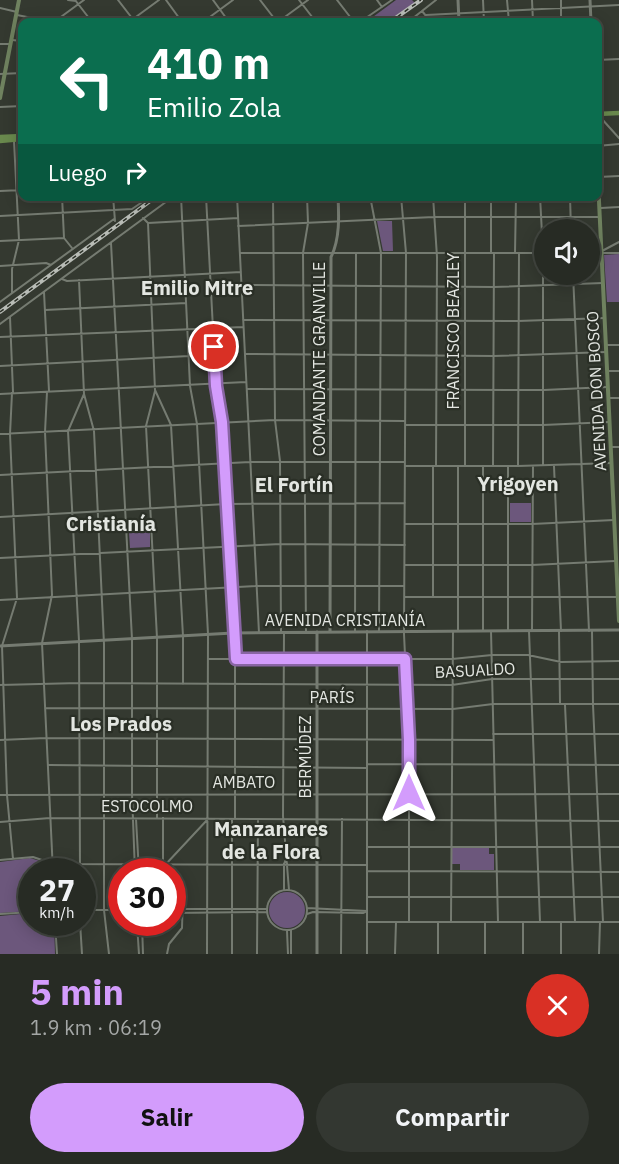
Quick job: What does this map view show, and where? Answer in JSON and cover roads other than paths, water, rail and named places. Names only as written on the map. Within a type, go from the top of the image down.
[{"type":"main road","points":[[0,98],[2,74],[19,0]]},
{"type":"main road","points":[[602,114],[619,112]]},
{"type":"main road","points":[[0,139],[18,138]]},
{"type":"main road","points":[[0,139],[18,139]]},
{"type":"main road","name":"AVENIDA DON BOSCO","points":[[599,201],[614,520],[617,539],[619,621]]},
{"type":"street","points":[[68,0],[77,2],[89,18]]},
{"type":"street","points":[[59,18],[77,2],[84,0]]},
{"type":"street","points":[[118,0],[132,18]]},
{"type":"street","points":[[138,18],[159,0]]},
{"type":"street","points":[[166,0],[179,18]]},
{"type":"street","points":[[213,0],[227,18]]},
{"type":"street","points":[[209,18],[233,0]]},
{"type":"street","points":[[261,0],[274,18]]},
{"type":"street","points":[[299,0],[313,18]]},
{"type":"street","points":[[283,18],[308,0]]},
{"type":"street","points":[[337,0],[351,18]]},
{"type":"street","points":[[377,0],[382,7]]},
{"type":"street","points":[[366,18],[392,0]]},
{"type":"street","points":[[413,18],[436,0]]},
{"type":"street","points":[[458,0],[459,18]]},
{"type":"street","points":[[483,0],[484,18]]},
{"type":"street","points":[[507,0],[508,18]]},
{"type":"street","points":[[532,0],[533,18]]},
{"type":"street","points":[[561,0],[561,18]]},
{"type":"street","points":[[590,0],[591,18]]},
{"type":"street","points":[[426,15],[619,5]]},
{"type":"street","points":[[0,8],[38,18]]},
{"type":"street","points":[[422,11],[428,18]]},
{"type":"street","points":[[0,44],[18,41]]},
{"type":"street","points":[[602,60],[619,59]]},
{"type":"street","points":[[2,74],[18,73]]},
{"type":"street","points":[[0,107],[18,106]]},
{"type":"street","points":[[602,119],[619,138]]},
{"type":"street","points":[[12,293],[12,265],[19,240],[14,140]]},
{"type":"street","points":[[602,146],[619,144]]},
{"type":"street","points":[[602,177],[619,176]]},
{"type":"street","points":[[0,191],[16,190]]},
{"type":"street","points":[[62,201],[64,238],[72,249]]},
{"type":"street","points":[[0,302],[114,220],[113,201]]},
{"type":"street","points":[[0,216],[114,211],[132,209],[144,201]]},
{"type":"street","points":[[0,324],[167,201]]},
{"type":"street","points":[[181,201],[190,384],[197,424],[209,659],[208,819],[206,825],[207,954]]},
{"type":"street","points":[[206,201],[216,383],[222,422],[236,659],[232,954]]},
{"type":"street","points":[[237,201],[259,633]]},
{"type":"street","points":[[273,201],[275,420],[280,461],[284,659],[283,794],[286,860],[284,890]]},
{"type":"street","points":[[306,632],[303,253],[308,223],[307,201]]},
{"type":"street","name":"COMANDANTE GRANVILLE","points":[[330,632],[331,257],[339,221],[338,201]]},
{"type":"street","points":[[371,201],[381,253],[380,631]]},
{"type":"street","points":[[401,201],[406,254],[404,631],[409,740],[409,922]]},
{"type":"street","points":[[433,201],[437,286],[437,425],[433,597]]},
{"type":"street","name":"FRANCISCO BEAZLEY","points":[[465,201],[465,466]]},
{"type":"street","points":[[491,201],[494,287],[493,466]]},
{"type":"street","points":[[516,201],[519,286],[518,466]]},
{"type":"street","points":[[540,201],[542,217]]},
{"type":"street","points":[[570,201],[571,217]]},
{"type":"street","points":[[600,208],[619,207]]},
{"type":"street","points":[[238,226],[434,217],[600,217]]},
{"type":"street","points":[[143,218],[148,223],[155,388],[146,426],[157,638],[157,818]]},
{"type":"street","points":[[148,223],[238,218]]},
{"type":"street","points":[[0,241],[64,238]]},
{"type":"street","points":[[602,252],[619,242]]},
{"type":"street","points":[[111,243],[132,639],[132,794],[137,858]]},
{"type":"street","points":[[610,247],[612,253]]},
{"type":"street","points":[[602,252],[619,253]]},
{"type":"street","points":[[240,253],[534,253]]},
{"type":"street","points":[[355,631],[356,253]]},
{"type":"street","points":[[0,266],[46,263],[51,265]]},
{"type":"street","points":[[62,279],[114,279],[241,272]]},
{"type":"street","points":[[79,280],[84,392],[93,429],[102,594],[104,910],[109,954]]},
{"type":"street","points":[[242,285],[465,287],[574,285],[602,897],[599,954]]},
{"type":"street","points":[[543,465],[544,286]]},
{"type":"street","points":[[44,292],[48,364],[45,432],[52,596],[42,643],[52,858]]},
{"type":"street","points":[[45,310],[186,303]]},
{"type":"street","points":[[10,317],[13,393],[10,434],[17,598],[1,646],[1,685],[13,859]]},
{"type":"street","points":[[243,320],[544,321],[604,318]]},
{"type":"street","points":[[0,337],[243,327]]},
{"type":"street","points":[[606,345],[619,345]]},
{"type":"street","points":[[245,354],[519,356],[606,352]]},
{"type":"street","points":[[0,366],[189,356]]},
{"type":"street","points":[[607,371],[619,371]]},
{"type":"street","points":[[0,394],[84,392],[246,382]]},
{"type":"street","points":[[247,389],[544,390],[608,387]]},
{"type":"street","points":[[155,388],[171,425],[183,636],[183,684]]},
{"type":"street","points":[[80,858],[79,641],[68,430],[84,392]]},
{"type":"street","points":[[609,398],[619,398]]},
{"type":"street","points":[[0,434],[275,420],[356,420],[437,425],[543,425],[610,422]]},
{"type":"street","points":[[611,447],[619,447]]},
{"type":"street","points":[[0,475],[280,461],[380,461],[435,466],[612,463]]},
{"type":"street","points":[[554,465],[560,597],[560,704]]},
{"type":"street","points":[[458,466],[458,631]]},
{"type":"street","points":[[483,466],[483,631]]},
{"type":"street","points":[[508,466],[508,631]]},
{"type":"street","points":[[533,466],[529,655],[540,922]]},
{"type":"street","points":[[613,494],[619,494]]},
{"type":"street","points":[[0,517],[252,503],[405,503]]},
{"type":"street","points":[[405,524],[532,524],[614,520]]},
{"type":"street","points":[[0,558],[281,544],[405,545]]},
{"type":"street","points":[[405,565],[532,565],[616,561]]},
{"type":"street","points":[[0,600],[256,585],[404,586]]},
{"type":"street","points":[[405,597],[618,597]]},
{"type":"street","name":"AVENIDA CRISTIANÍA","points":[[1,646],[234,633],[619,630]]},
{"type":"street","points":[[367,954],[368,631]]},
{"type":"street","points":[[451,922],[453,631]]},
{"type":"street","points":[[491,631],[498,922]]},
{"type":"street","name":"BERMÚDEZ","points":[[317,632],[317,954]]},
{"type":"street","points":[[209,659],[452,659],[492,655],[529,655],[559,662],[619,661]]},
{"type":"street","name":"BASUALDO","points":[[44,683],[452,685],[492,679],[619,679]]},
{"type":"street","points":[[1,685],[44,683]]},
{"type":"street","name":"PARÍS","points":[[45,708],[452,709],[493,704],[619,704]]},
{"type":"street","points":[[565,705],[575,922]]},
{"type":"street","points":[[493,734],[619,735]]},
{"type":"street","points":[[0,740],[46,738],[493,740]]},
{"type":"street","points":[[48,765],[208,765],[283,768],[409,764],[619,765]]},
{"type":"street","name":"AMBATO","points":[[0,795],[619,794]]},
{"type":"street","name":"ESTOCOLMO","points":[[0,822],[50,818],[619,820]]},
{"type":"street","points":[[163,818],[164,858]]},
{"type":"street","points":[[257,954],[258,819]]},
{"type":"street","points":[[341,954],[342,819]]},
{"type":"street","points":[[170,858],[206,825]]},
{"type":"street","points":[[367,847],[619,847]]},
{"type":"street","points":[[0,860],[18,858]]},
{"type":"street","points":[[96,864],[105,864]]},
{"type":"street","points":[[186,864],[366,865]]},
{"type":"street","points":[[286,864],[289,890]]},
{"type":"street","points":[[367,872],[619,872]]},
{"type":"street","points":[[284,890],[289,890],[300,894],[304,899],[307,914],[301,925],[289,930],[273,925],[267,910],[271,897],[284,890]]},
{"type":"street","points":[[367,897],[619,897]]},
{"type":"street","points":[[307,908],[367,910]]},
{"type":"street","points":[[96,910],[108,910]]},
{"type":"street","points":[[186,911],[267,910]]},
{"type":"street","points":[[307,914],[317,910]]},
{"type":"street","points":[[0,914],[18,913]]},
{"type":"street","points":[[367,922],[619,922]]},
{"type":"street","points":[[395,954],[396,922]]},
{"type":"street","points":[[438,922],[438,954]]},
{"type":"street","points":[[485,922],[485,954]]},
{"type":"street","points":[[523,922],[523,954]]},
{"type":"street","points":[[561,922],[561,954]]},
{"type":"street","points":[[289,930],[290,954]]},
{"type":"street","points":[[56,936],[57,954]]},
{"type":"street","points":[[81,936],[82,954]]},
{"type":"street","points":[[139,936],[141,954]]},
{"type":"street","points":[[141,954],[142,936]]},
{"type":"street","points":[[167,954],[170,944],[177,936]]},
{"type":"railway","points":[[396,18],[421,0]]},
{"type":"railway","points":[[0,312],[150,201]]},
{"type":"district","name":"Emilio Mitre","points":[[197,287]]},
{"type":"district","name":"Yrigoyen","points":[[518,483]]},
{"type":"district","name":"El Fortín","points":[[294,484]]},
{"type":"district","name":"Cristianía","points":[[111,523]]},
{"type":"district","name":"Los Prados","points":[[121,723]]},
{"type":"district","name":"Manzanares de la Flora","points":[[271,840]]}]
